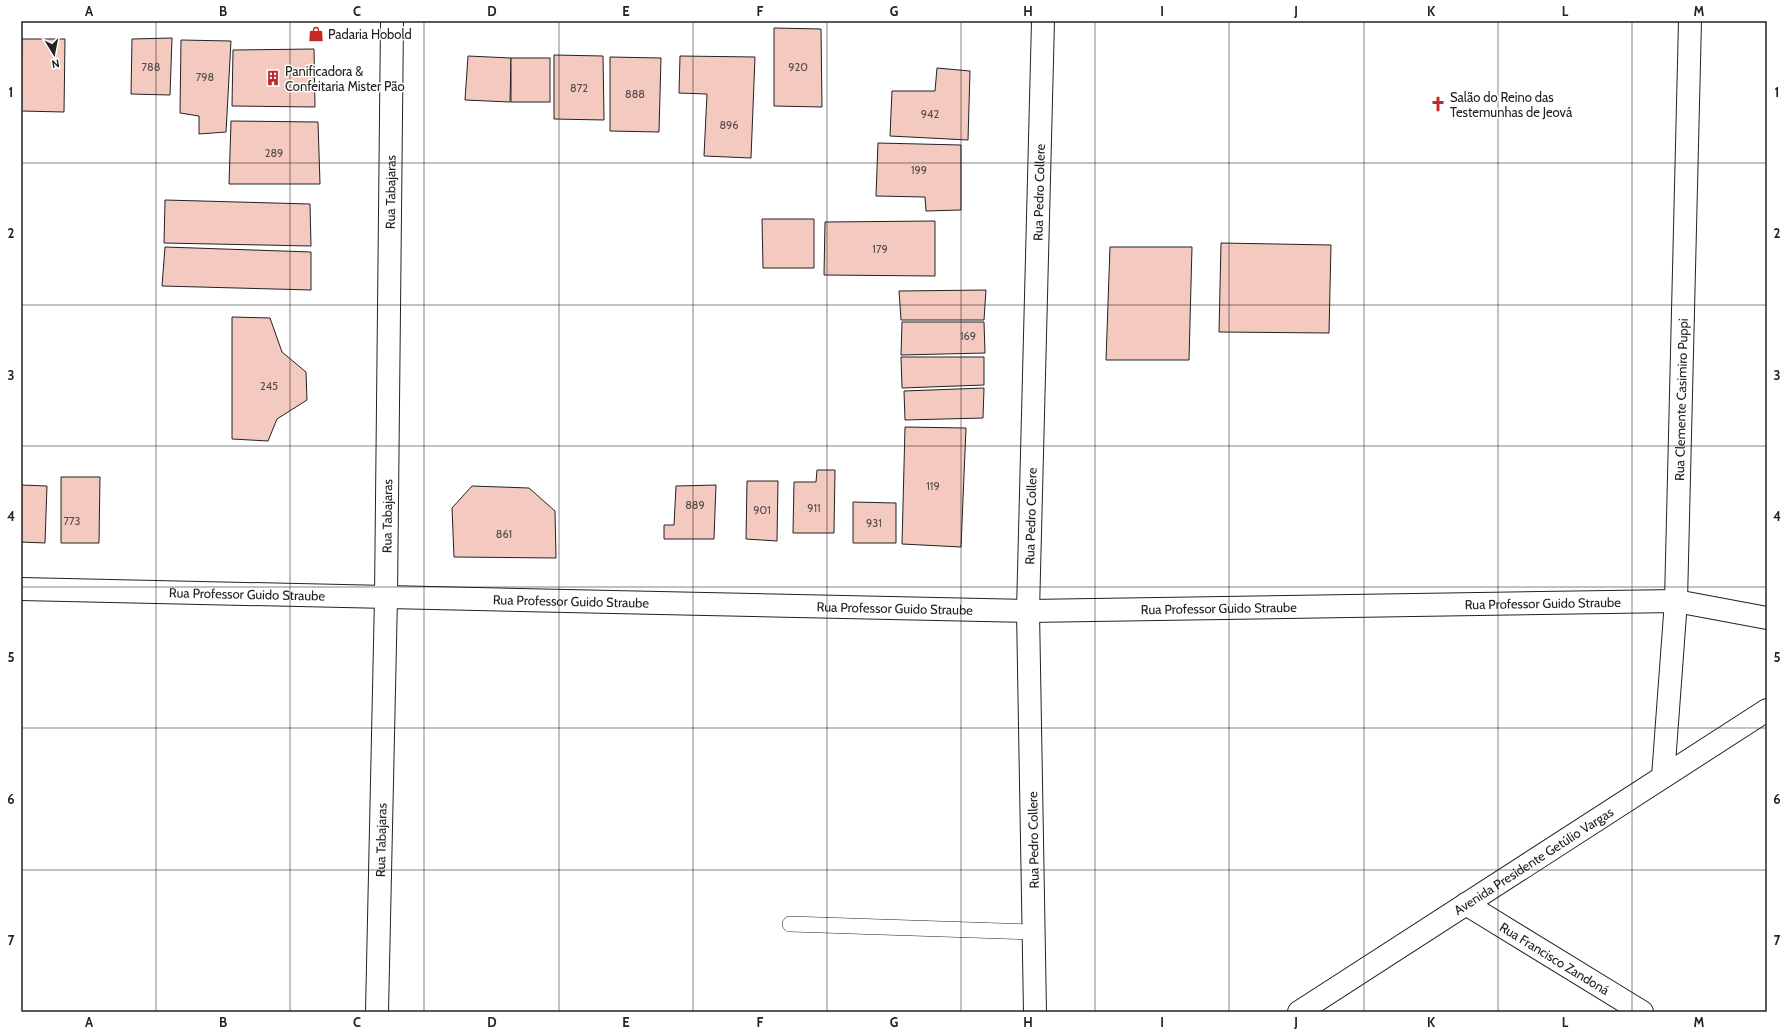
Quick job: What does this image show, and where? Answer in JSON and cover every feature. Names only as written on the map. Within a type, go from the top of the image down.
[{"type":"street","name":"Rua Tabajaras","points":[[376,1012],[386,597],[392,21]]},
{"type":"street","name":"Rua Pedro Collere","points":[[1035,1012],[1035,932],[1028,611],[1042,21]]},
{"type":"street","name":"Rua Clemente Casimiro Puppi","points":[[1663,777],[1676,601],[1690,21]]},
{"type":"street","name":"Rua Professor Guido Straube","points":[[21,589],[1028,611],[1676,601],[1767,618]]},
{"type":"street","name":"Avenida Presidente Getúlio Vargas","points":[[1299,1012],[1767,710]]},
{"type":"street","name":"Rua Francisco Zandoná","points":[[1466,904],[1642,1012]]},
{"type":"lane","points":[[790,924],[1035,932]]},
{"type":"building","points":[[774,28],[821,29],[822,107],[774,106]]},
{"type":"building","points":[[172,38],[170,95],[131,94],[132,39]]},
{"type":"building","points":[[22,39],[65,39],[64,112],[21,111]]},
{"type":"building","points":[[181,40],[231,41],[226,132],[199,134],[199,116],[180,113]]},
{"type":"building","name":"Panificadora & Confeitaria Mister Pão","points":[[314,49],[315,107],[232,106],[233,50]]},
{"type":"building","points":[[554,55],[603,56],[604,120],[554,119]]},
{"type":"building","points":[[468,56],[511,58],[510,102],[465,100]]},
{"type":"building","points":[[680,56],[755,57],[751,158],[704,156],[707,94],[679,93]]},
{"type":"building","points":[[610,57],[661,58],[659,132],[610,131]]},
{"type":"building","points":[[511,58],[550,58],[550,102],[511,102]]},
{"type":"building","points":[[937,68],[970,71],[968,140],[890,136],[892,91],[935,91]]},
{"type":"building","points":[[231,121],[318,122],[320,184],[229,184]]},
{"type":"building","points":[[878,143],[961,145],[961,210],[926,211],[925,197],[876,196]]},
{"type":"building","points":[[165,200],[310,204],[311,246],[164,243]]},
{"type":"building","points":[[762,219],[814,219],[814,268],[763,268]]},
{"type":"building","points":[[935,221],[935,276],[824,275],[825,222]]},
{"type":"building","points":[[1221,243],[1331,245],[1329,333],[1219,332]]},
{"type":"building","points":[[165,247],[311,252],[311,290],[162,286]]},
{"type":"building","points":[[1110,247],[1192,247],[1189,360],[1106,360]]},
{"type":"building","points":[[986,290],[984,320],[901,320],[899,291]]},
{"type":"building","points":[[232,317],[270,318],[282,352],[306,372],[307,400],[277,419],[268,441],[232,439]]},
{"type":"building","points":[[902,322],[984,322],[985,353],[901,355]]},
{"type":"building","points":[[901,357],[984,357],[984,385],[902,388]]},
{"type":"building","points":[[984,388],[983,418],[905,420],[904,391]]},
{"type":"building","points":[[905,427],[966,428],[961,547],[902,544]]},
{"type":"building","points":[[817,470],[835,470],[834,533],[793,533],[794,482],[816,482]]},
{"type":"building","points":[[61,477],[100,477],[99,543],[61,543]]},
{"type":"building","points":[[747,481],[778,481],[777,541],[746,539]]},
{"type":"building","points":[[21,485],[47,486],[45,543],[21,542]]},
{"type":"building","points":[[716,485],[714,539],[664,539],[664,525],[674,525],[676,486]]},
{"type":"building","points":[[472,486],[529,488],[555,511],[556,558],[454,557],[452,508]]},
{"type":"building","points":[[853,502],[896,503],[896,543],[853,543]]},
{"type":"place","name":"Padaria Hobold","points":[[316,34]]},
{"type":"place","name":"Panificadora & Confeitaria Mister Pão","points":[[273,78]]},
{"type":"place","name":"Salão do Reino das Testemunhas de Jeová","points":[[1438,104]]}]
